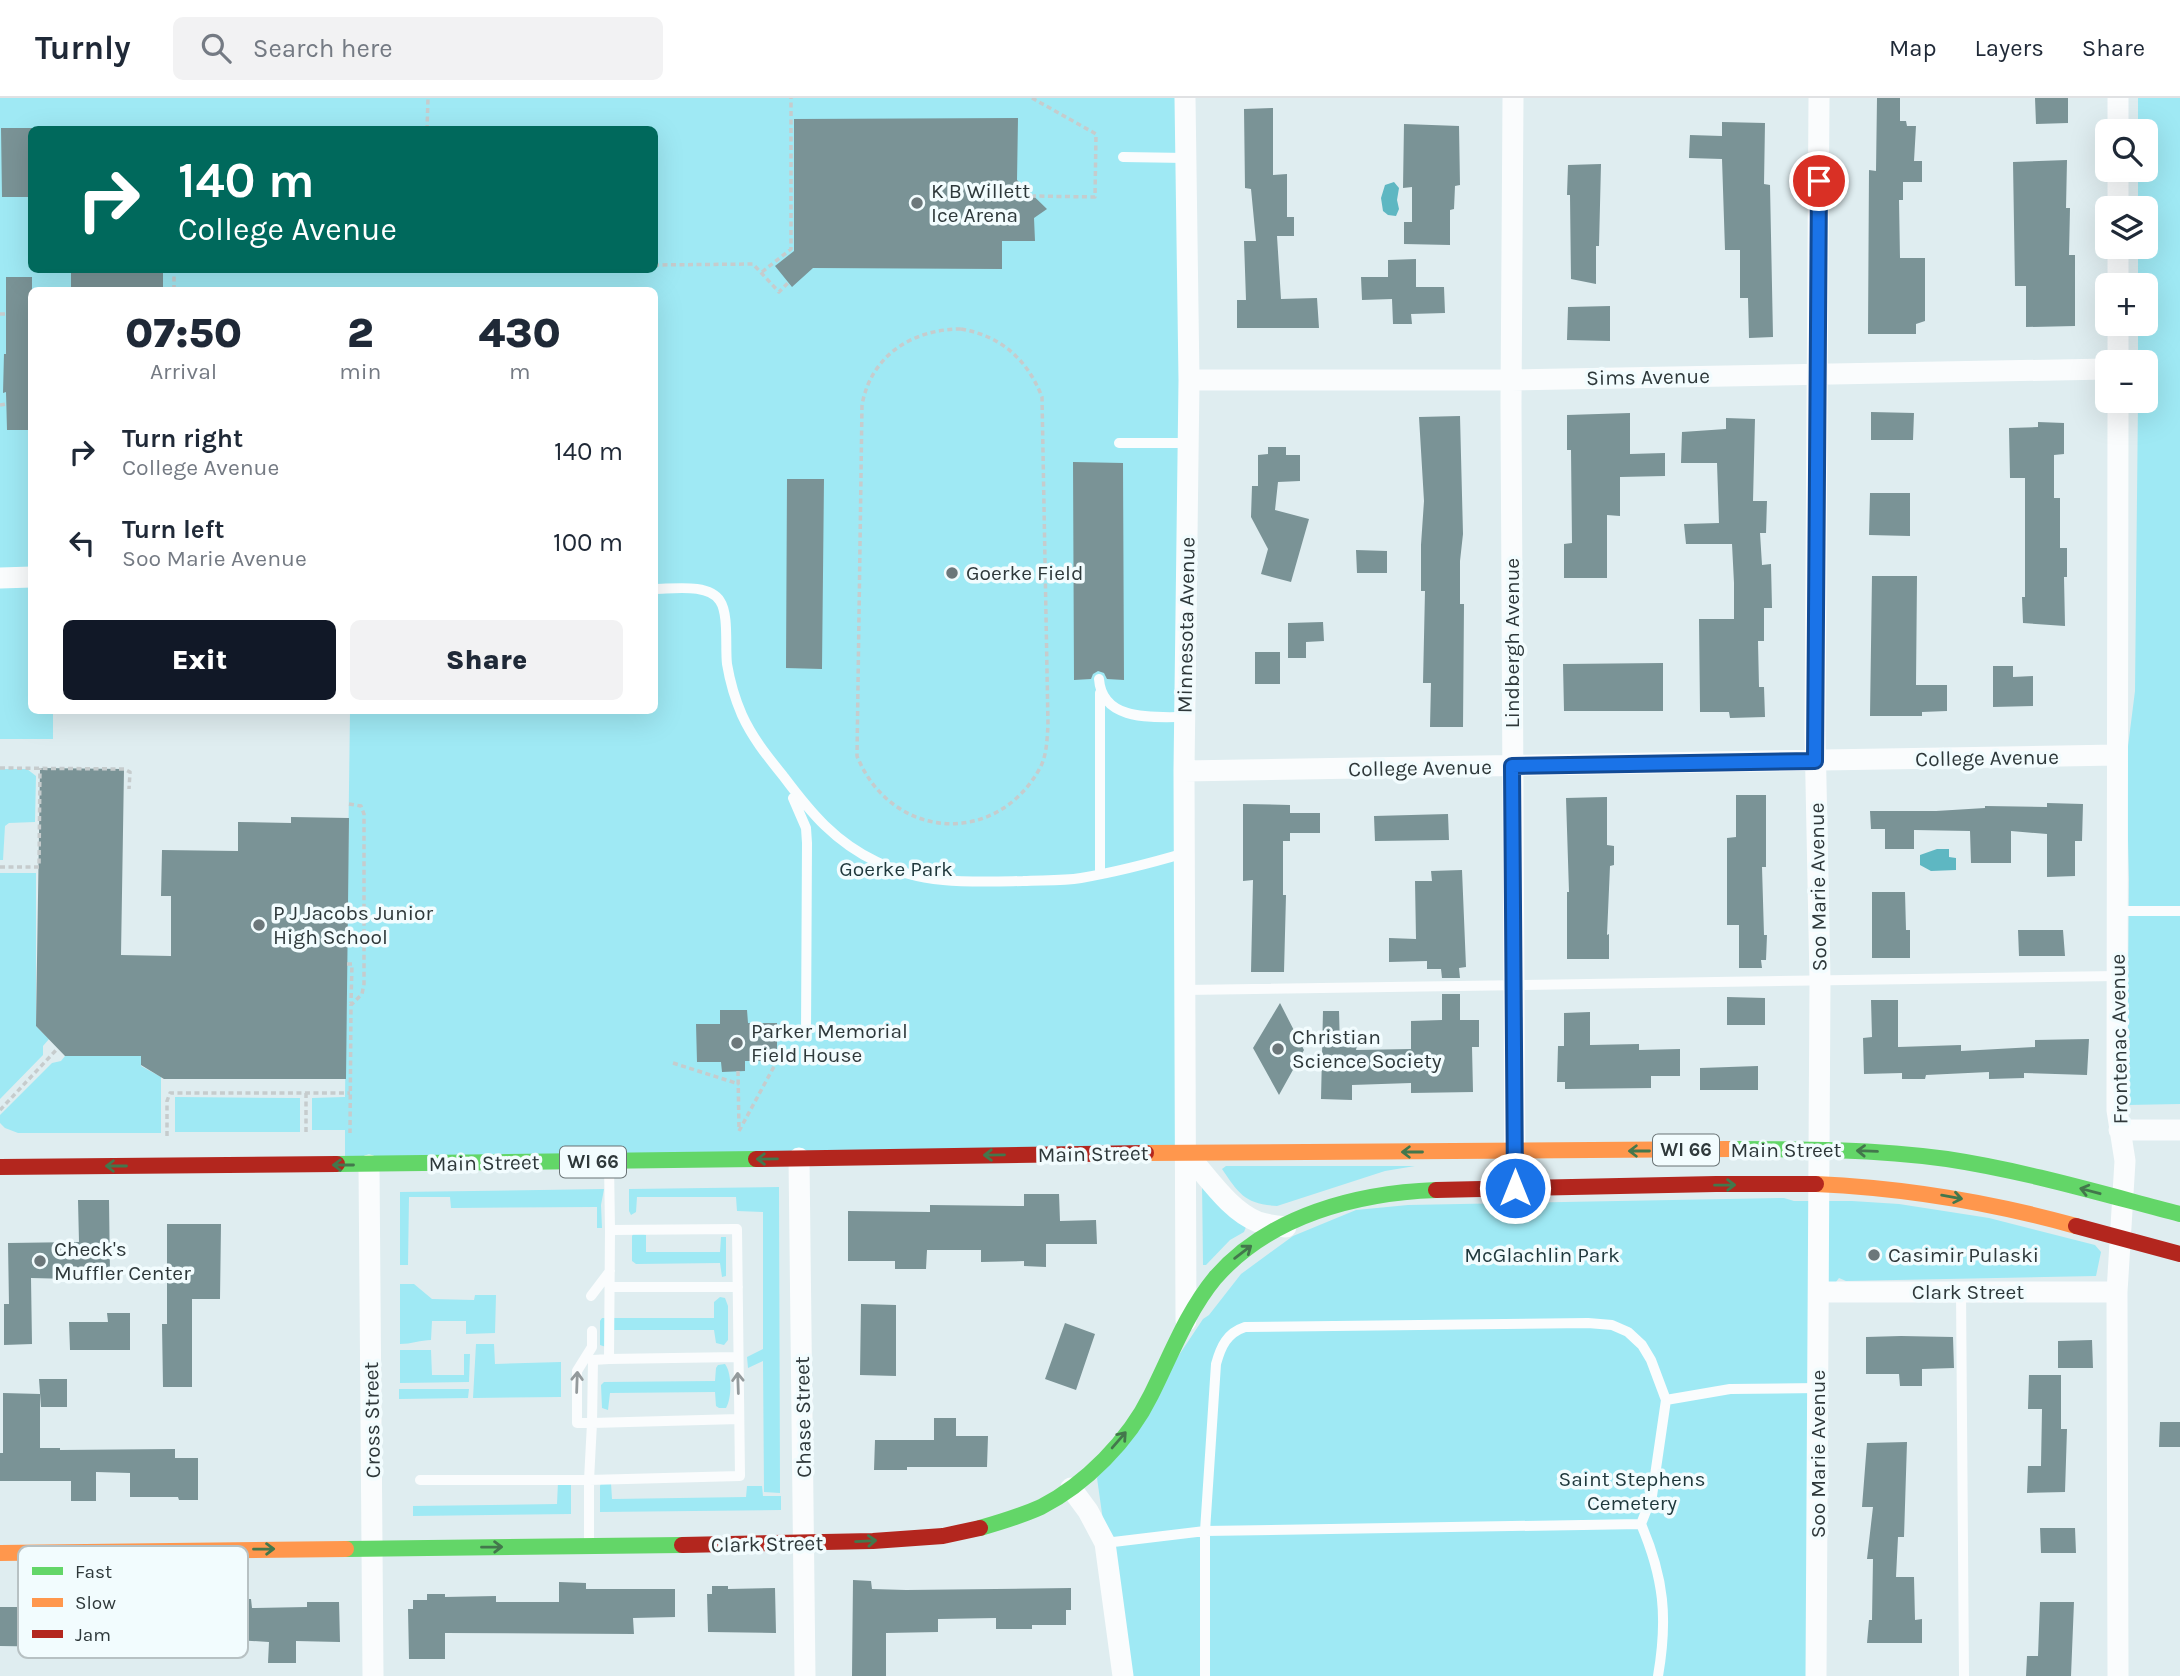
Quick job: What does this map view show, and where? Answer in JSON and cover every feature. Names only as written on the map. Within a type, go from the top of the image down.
[{"type":"main road","name":"Main Street","points":[[0,1167],[369,1165],[1185,1153],[1818,1149],[1948,1159],[2016,1172],[2180,1214]]},
{"type":"main road","name":"WI 66","points":[[1515,1188],[1818,1184],[1884,1188],[1945,1195],[2043,1216],[2180,1254]]},
{"type":"main road","name":"Clark Street","points":[[248,1550],[804,1544],[950,1534],[989,1526],[1032,1511],[1071,1488],[1105,1457],[1147,1405],[1208,1288],[1225,1267],[1247,1249],[1286,1227],[1343,1203],[1388,1192],[1515,1188]]},
{"type":"main road","name":"Clark Street","points":[[0,1553],[18,1553]]},
{"type":"street","name":"Minnesota Avenue","points":[[1185,98],[1189,380],[1185,716],[1186,1326]]},
{"type":"street","name":"Lindbergh Avenue","points":[[1513,98],[1511,380],[1515,1188]]},
{"type":"street","name":"Soo Marie Avenue","points":[[1816,1676],[1820,979],[1815,761],[1819,98]]},
{"type":"street","points":[[2118,98],[2118,119]]},
{"type":"street","name":"Sims Avenue","points":[[1189,380],[1511,380],[2095,369]]},
{"type":"street","name":"Frontenac Avenue","points":[[2118,413],[2117,1110],[2125,1161],[2117,1292],[2118,1676]]},
{"type":"street","points":[[0,578],[28,577]]},
{"type":"street","name":"College Avenue","points":[[1185,771],[2117,755]]},
{"type":"street","points":[[2119,1130],[2180,1130]]},
{"type":"street","points":[[1185,1153],[1229,1200],[1246,1214],[1261,1223],[1286,1227]]},
{"type":"street","name":"Chase Street","points":[[799,1158],[805,1676]]},
{"type":"street","name":"Cross Street","points":[[369,1165],[373,1676]]},
{"type":"street","name":"Clark Street","points":[[1819,1292],[2117,1292]]},
{"type":"street","points":[[1071,1488],[1088,1511],[1105,1543],[1124,1676]]},
{"type":"lane","points":[[1122,157],[1186,158]]},
{"type":"lane","points":[[1119,443],[1188,443]]},
{"type":"lane","points":[[658,589],[703,591],[713,594],[720,601],[727,665],[733,692],[754,737],[816,819],[861,854],[899,872],[923,878],[980,881],[1069,879],[1185,853]]},
{"type":"lane","points":[[1099,679],[1100,874]]},
{"type":"lane","points":[[1100,693],[1108,703],[1131,715],[1185,716]]},
{"type":"lane","points":[[783,776],[801,813],[807,844],[806,1034]]},
{"type":"lane","points":[[2117,911],[2180,911]]},
{"type":"lane","points":[[1185,990],[2117,976]]},
{"type":"lane","points":[[609,1162],[609,1359]]},
{"type":"lane","points":[[420,1480],[589,1480],[740,1476],[737,1229],[610,1230]]},
{"type":"lane","points":[[591,1296],[610,1271]]},
{"type":"lane","points":[[610,1287],[738,1287]]},
{"type":"lane","points":[[1961,1292],[1964,1676]]},
{"type":"lane","points":[[1205,1676],[1205,1531],[1216,1364],[1228,1337],[1245,1327],[1588,1323],[1612,1325],[1628,1332],[1642,1345],[1651,1360],[1666,1401],[1652,1496],[1641,1524],[1654,1555],[1661,1584],[1664,1645],[1658,1676]]},
{"type":"lane","points":[[592,1331],[592,1347],[577,1371],[577,1423],[739,1419]]},
{"type":"lane","points":[[589,1546],[593,1360],[737,1357]]},
{"type":"lane","points":[[1666,1401],[1730,1388],[1819,1388]]},
{"type":"lane","points":[[1105,1543],[1205,1531],[1641,1524]]},
{"type":"path","points":[[427,126],[428,98]]},
{"type":"path","points":[[762,272],[791,249],[791,98]]},
{"type":"path","points":[[1032,98],[1096,134],[1095,197],[1033,196]]},
{"type":"path","points":[[658,265],[753,264],[779,292],[788,283]]},
{"type":"path","points":[[0,314],[6,314]]},
{"type":"path","points":[[961,329],[976,332],[996,340],[1014,352],[1027,366],[1042,397],[1048,725],[1045,752],[1036,773],[1007,806],[984,818],[961,824],[938,824],[919,820],[901,811],[873,786],[858,756],[861,433],[864,393],[882,360],[908,340],[933,331],[961,329]]},
{"type":"path","points":[[0,405],[6,404]]},
{"type":"path","points":[[0,768],[124,769],[130,772],[129,789]]},
{"type":"path","points":[[0,867],[39,867],[40,768]]},
{"type":"path","points":[[349,803],[361,806],[364,814],[364,984],[362,993],[351,1005]]},
{"type":"path","points":[[347,964],[352,964],[350,1133]]},
{"type":"path","points":[[0,1110],[58,1048]]},
{"type":"path","points":[[738,1071],[739,1131],[777,1061]]},
{"type":"path","points":[[673,1063],[739,1084]]},
{"type":"path","points":[[167,1136],[167,1101],[170,1093],[350,1093]]},
{"type":"path","points":[[306,1093],[306,1134]]},
{"type":"green space","name":"Goerke Park","points":[[0,98],[1185,98],[1185,1152],[345,1163],[345,1130],[312,1130],[312,1098],[345,1097],[350,714],[658,714],[658,287],[28,287],[28,714],[53,714],[53,739],[0,739]]},
{"type":"green space","points":[[2138,98],[2180,98],[2180,1104],[2127,1105],[2129,879],[2126,762],[2135,691],[2138,413],[2158,413],[2158,350],[2138,350],[2138,336],[2158,336],[2158,273],[2138,273],[2138,259],[2158,259],[2158,196],[2138,196],[2138,182],[2158,182],[2158,119],[2138,119]]},
{"type":"green space","points":[[0,769],[27,769],[36,776],[35,822],[9,823],[5,826],[3,860],[0,860]]},
{"type":"green space","points":[[0,873],[36,873],[36,1026],[49,1039],[43,1046],[43,1055],[0,1099]]},
{"type":"green space","points":[[65,1056],[141,1056],[141,1066],[161,1077],[161,1133],[18,1133],[5,1128],[0,1123],[0,1115],[52,1063],[61,1061]]},
{"type":"green space","points":[[175,1097],[300,1098],[300,1132],[175,1132]]},
{"type":"green space","points":[[1226,1166],[1415,1166],[1385,1171],[1277,1206],[1257,1203],[1244,1196],[1222,1169]]},
{"type":"green space","points":[[1202,1181],[1246,1227],[1244,1232],[1230,1240],[1206,1265],[1203,1265]]},
{"type":"green space","points":[[779,1187],[780,1493],[764,1492],[763,1361],[748,1368],[747,1357],[763,1349],[763,1212],[737,1211],[736,1197],[637,1197],[636,1212],[631,1215],[629,1211],[629,1189]]},
{"type":"green space","points":[[604,1189],[601,1205],[602,1228],[597,1228],[597,1207],[451,1208],[450,1197],[409,1197],[408,1265],[400,1265],[400,1192]]},
{"type":"green space","name":"Saint Stephens Cemetery","points":[[1784,1198],[1794,1201],[1899,1204],[1989,1218],[2095,1245],[2101,1252],[2096,1276],[1846,1281],[1839,1278],[1819,1304],[1816,1676],[1125,1676],[1097,1478],[1203,1319],[1241,1274],[1293,1236],[1356,1210],[1408,1205]]},
{"type":"green space","points":[[635,1231],[646,1235],[646,1252],[720,1252],[721,1237],[726,1237],[726,1276],[722,1277],[720,1263],[636,1264],[632,1261],[632,1236]]},
{"type":"green space","points":[[400,1284],[414,1284],[432,1299],[474,1300],[475,1295],[496,1295],[495,1333],[466,1334],[466,1321],[432,1321],[431,1340],[400,1344]]},
{"type":"green space","points":[[720,1297],[725,1298],[728,1306],[728,1340],[724,1345],[716,1343],[714,1330],[608,1330],[606,1347],[600,1345],[602,1318],[714,1318],[714,1302]]},
{"type":"green space","points":[[476,1344],[494,1344],[495,1364],[561,1362],[561,1397],[473,1398]]},
{"type":"green space","points":[[400,1350],[431,1350],[432,1375],[464,1375],[464,1354],[470,1354],[469,1382],[400,1383]]},
{"type":"green space","points":[[725,1364],[730,1386],[726,1408],[716,1406],[715,1392],[610,1393],[608,1410],[602,1408],[601,1385],[604,1382],[715,1381],[716,1368]]},
{"type":"green space","points":[[399,1389],[469,1389],[468,1398],[399,1399]]},
{"type":"green space","points":[[602,1479],[611,1483],[612,1499],[746,1497],[747,1486],[762,1486],[763,1496],[781,1496],[781,1510],[600,1512]]},
{"type":"green space","points":[[558,1482],[571,1483],[571,1514],[413,1516],[413,1506],[557,1504]]},
{"type":"shaded area","points":[[1394,182],[1399,188],[1399,209],[1396,216],[1383,211],[1381,198],[1385,185]]},
{"type":"shaded area","points":[[1937,849],[1949,849],[1949,857],[1956,858],[1956,870],[1931,871],[1920,865],[1920,855]]},
{"type":"building","points":[[1877,98],[1900,98],[1900,121],[1906,121],[1907,126],[1916,126],[1914,161],[1922,161],[1922,182],[1903,182],[1903,200],[1899,200],[1900,258],[1925,258],[1925,321],[1916,324],[1916,334],[1868,334],[1869,170],[1876,171]]},
{"type":"building","points":[[2035,98],[2068,98],[2068,123],[2036,124]]},
{"type":"building","points":[[1273,108],[1273,175],[1287,174],[1287,217],[1294,217],[1294,236],[1277,236],[1281,299],[1317,298],[1319,328],[1237,328],[1237,300],[1246,300],[1244,241],[1256,241],[1251,189],[1245,188],[1244,109]]},
{"type":"building","name":"K B Willett Ice Arena","points":[[1018,118],[1017,180],[1047,209],[1034,218],[1035,241],[1002,241],[1002,269],[813,268],[792,287],[775,266],[794,251],[794,119]]},
{"type":"building","points":[[1722,122],[1765,123],[1764,184],[1770,185],[1773,337],[1749,338],[1748,298],[1740,298],[1740,250],[1725,250],[1722,159],[1689,158],[1690,135],[1722,136]]},
{"type":"building","points":[[1404,124],[1459,126],[1460,185],[1455,186],[1454,209],[1450,210],[1450,245],[1404,244],[1404,222],[1412,222],[1412,187],[1403,188]]},
{"type":"building","points":[[1,128],[28,128],[28,197],[2,197]]},
{"type":"building","points":[[2067,160],[2069,255],[2075,255],[2075,326],[2026,327],[2026,286],[2015,286],[2013,162]]},
{"type":"building","points":[[1601,164],[1596,284],[1571,279],[1568,165]]},
{"type":"building","points":[[1416,259],[1416,287],[1444,287],[1445,313],[1411,314],[1412,324],[1393,324],[1392,299],[1362,300],[1361,277],[1388,277],[1388,260]]},
{"type":"building","points":[[71,273],[163,273],[163,287],[71,287]]},
{"type":"building","points":[[6,277],[32,277],[32,287],[28,287],[28,430],[7,430],[6,392],[3,393]]},
{"type":"building","points":[[1610,306],[1610,341],[1567,340],[1568,307]]},
{"type":"building","points":[[1871,412],[1914,413],[1913,440],[1871,440]]},
{"type":"building","points":[[1630,413],[1630,454],[1665,453],[1665,476],[1620,477],[1620,516],[1607,515],[1607,578],[1564,578],[1564,544],[1572,543],[1571,450],[1567,450],[1567,415]]},
{"type":"building","points":[[1460,416],[1463,534],[1460,604],[1464,604],[1463,727],[1430,727],[1431,683],[1423,683],[1425,591],[1421,591],[1421,545],[1424,501],[1419,417]]},
{"type":"building","points":[[1726,418],[1755,419],[1753,501],[1767,501],[1766,533],[1760,533],[1762,565],[1771,564],[1772,608],[1764,608],[1764,641],[1758,641],[1759,687],[1764,687],[1765,717],[1730,718],[1729,712],[1700,712],[1699,619],[1734,619],[1732,544],[1686,544],[1684,524],[1719,523],[1717,463],[1681,463],[1682,432],[1726,429]]},
{"type":"building","points":[[2038,422],[2064,423],[2064,454],[2054,455],[2054,498],[2060,498],[2060,548],[2067,548],[2067,577],[2064,577],[2065,626],[2023,623],[2025,478],[2010,478],[2009,428],[2038,427]]},
{"type":"building","points":[[1268,447],[1286,447],[1286,455],[1300,455],[1300,481],[1278,482],[1275,510],[1309,519],[1291,582],[1261,574],[1268,549],[1251,517],[1252,486],[1258,486],[1258,455],[1268,454]]},
{"type":"building","points":[[1073,462],[1123,463],[1124,680],[1107,679],[1104,673],[1098,671],[1091,679],[1074,680]]},
{"type":"building","points":[[787,479],[824,479],[822,669],[786,668]]},
{"type":"building","points":[[1870,493],[1910,493],[1910,536],[1869,535]]},
{"type":"building","points":[[1356,550],[1387,551],[1387,573],[1357,573]]},
{"type":"building","points":[[1872,576],[1917,576],[1916,685],[1947,685],[1947,711],[1922,712],[1922,716],[1870,716]]},
{"type":"building","points":[[1323,622],[1324,641],[1306,642],[1306,658],[1288,658],[1288,623]]},
{"type":"building","points":[[1255,652],[1280,652],[1280,684],[1255,684]]},
{"type":"building","points":[[1663,663],[1663,711],[1564,711],[1563,664]]},
{"type":"building","points":[[1993,666],[2013,666],[2013,677],[2033,676],[2033,706],[1993,707]]},
{"type":"building","name":"P J Jacobs Junior High School","points":[[40,768],[124,769],[121,955],[171,956],[171,896],[161,896],[162,850],[238,851],[238,822],[291,823],[291,817],[349,818],[346,1079],[164,1079],[141,1065],[141,1056],[65,1056],[36,1026]]},
{"type":"building","points":[[1736,795],[1766,795],[1766,867],[1762,867],[1764,935],[1767,935],[1766,960],[1761,960],[1762,968],[1739,968],[1739,925],[1727,925],[1727,838],[1736,837]]},
{"type":"building","points":[[1607,797],[1607,845],[1614,846],[1614,865],[1610,866],[1607,935],[1609,934],[1609,959],[1567,959],[1569,892],[1566,798]]},
{"type":"building","points":[[2047,803],[2083,804],[2082,841],[2075,841],[2075,876],[2047,877],[2047,834],[2011,831],[2011,863],[1971,863],[1970,831],[1914,830],[1914,849],[1885,849],[1885,829],[1871,829],[1870,811],[1936,811],[1985,806],[2047,807]]},
{"type":"building","points":[[1243,804],[1290,805],[1290,813],[1320,813],[1320,833],[1290,833],[1290,841],[1283,841],[1283,895],[1286,895],[1284,972],[1251,972],[1253,880],[1243,881]]},
{"type":"building","points":[[1448,814],[1449,840],[1375,841],[1374,816]]},
{"type":"building","points":[[1462,870],[1466,967],[1459,968],[1460,978],[1442,978],[1441,969],[1427,969],[1427,961],[1389,962],[1389,938],[1416,939],[1415,881],[1432,881],[1431,871]]},
{"type":"building","points":[[1872,892],[1905,892],[1906,930],[1910,930],[1910,958],[1872,958]]},
{"type":"building","points":[[2018,930],[2063,930],[2065,956],[2019,956]]},
{"type":"building","points":[[1442,994],[1460,994],[1460,1020],[1479,1020],[1479,1047],[1472,1047],[1473,1092],[1411,1093],[1411,1083],[1352,1085],[1352,1100],[1321,1099],[1323,1011],[1339,1011],[1340,1047],[1357,1045],[1356,1050],[1411,1049],[1411,1021],[1442,1020]]},
{"type":"building","points":[[1727,997],[1765,998],[1765,1025],[1727,1025]]},
{"type":"building","points":[[1871,1000],[1898,1000],[1898,1047],[1961,1045],[1961,1051],[2035,1047],[2035,1040],[2089,1039],[2087,1075],[2024,1073],[2024,1078],[1989,1079],[1989,1072],[1902,1079],[1902,1073],[1864,1074],[1863,1038],[1872,1037]]},
{"type":"building","name":"Christian Science Society","points":[[1280,1003],[1304,1050],[1279,1095],[1253,1048]]},
{"type":"building","name":"Parker Memorial Field House","points":[[720,1010],[747,1010],[748,1023],[777,1023],[777,1061],[745,1061],[745,1071],[722,1072],[721,1062],[697,1062],[696,1024],[720,1024]]},
{"type":"building","points":[[1590,1012],[1590,1045],[1639,1044],[1639,1050],[1680,1049],[1680,1076],[1651,1076],[1651,1088],[1565,1089],[1565,1082],[1557,1082],[1558,1046],[1564,1046],[1564,1013]]},
{"type":"building","points":[[1758,1066],[1758,1090],[1700,1090],[1700,1068]]},
{"type":"building","points":[[1024,1194],[1059,1194],[1060,1221],[1096,1220],[1097,1244],[1046,1244],[1046,1267],[1024,1266],[1024,1261],[981,1262],[981,1250],[927,1250],[926,1269],[895,1269],[895,1261],[848,1261],[848,1211],[930,1212],[930,1205],[1024,1206]]},
{"type":"building","points":[[78,1200],[109,1200],[110,1275],[71,1275],[71,1279],[31,1278],[32,1344],[4,1345],[4,1304],[9,1304],[8,1243],[79,1242]]},
{"type":"building","points":[[167,1224],[221,1224],[220,1299],[192,1299],[192,1387],[163,1387],[162,1324],[167,1324]]},
{"type":"building","points":[[861,1304],[896,1305],[896,1376],[860,1375]]},
{"type":"building","points":[[107,1313],[130,1313],[130,1350],[70,1350],[69,1322],[108,1322]]},
{"type":"building","points":[[1065,1323],[1095,1334],[1076,1390],[1045,1379]]},
{"type":"building","points":[[1866,1337],[1953,1337],[1954,1368],[1922,1369],[1922,1386],[1900,1386],[1899,1374],[1866,1374]]},
{"type":"building","points":[[2092,1340],[2093,1368],[2058,1368],[2058,1341]]},
{"type":"building","points":[[2029,1375],[2061,1375],[2061,1429],[2067,1429],[2065,1492],[2027,1493],[2028,1466],[2041,1466],[2042,1409],[2028,1409]]},
{"type":"building","points":[[39,1379],[67,1379],[67,1407],[41,1407]]},
{"type":"building","points":[[3,1393],[40,1394],[40,1448],[175,1449],[175,1458],[198,1458],[198,1500],[179,1500],[178,1497],[130,1497],[130,1473],[96,1472],[96,1501],[71,1501],[71,1481],[0,1481]]},
{"type":"building","points":[[934,1418],[956,1418],[956,1436],[988,1436],[987,1467],[907,1467],[907,1470],[874,1470],[875,1440],[934,1440]]},
{"type":"building","points":[[2160,1422],[2180,1422],[2180,1447],[2159,1447]]},
{"type":"building","points":[[1907,1442],[1904,1537],[1898,1537],[1896,1577],[1914,1577],[1915,1620],[1922,1619],[1922,1643],[1867,1643],[1869,1620],[1872,1620],[1873,1559],[1867,1559],[1873,1507],[1862,1507],[1867,1443]]},
{"type":"building","points":[[2040,1528],[2075,1528],[2076,1553],[2041,1553]]},
{"type":"building","points":[[853,1580],[871,1581],[872,1589],[1071,1588],[1071,1610],[1066,1610],[1066,1625],[996,1629],[996,1618],[938,1619],[938,1632],[886,1633],[886,1676],[852,1676]]},
{"type":"building","points":[[559,1582],[586,1583],[586,1589],[675,1589],[675,1617],[633,1618],[634,1634],[445,1633],[445,1659],[409,1659],[408,1609],[413,1609],[413,1600],[427,1600],[427,1594],[445,1594],[445,1597],[496,1596],[496,1602],[559,1602]]},
{"type":"building","points":[[712,1586],[728,1586],[728,1589],[775,1588],[776,1633],[708,1632],[707,1594],[712,1594]]},
{"type":"building","points":[[248,1599],[251,1599],[252,1608],[307,1607],[307,1602],[339,1602],[340,1642],[296,1641],[296,1663],[268,1663],[269,1642],[248,1641]]},
{"type":"building","points":[[2040,1602],[2074,1602],[2071,1676],[2026,1676],[2027,1656],[2038,1656]]},
{"type":"building","points":[[0,1607],[18,1607],[18,1646],[0,1646]]},
{"type":"traffic: fast","points":[[1728,1149],[1865,1151],[1947,1159],[2035,1176],[2180,1214]]},
{"type":"traffic: fast","points":[[337,1164],[756,1159]]},
{"type":"traffic: fast","points":[[980,1528],[1041,1507],[1074,1486],[1105,1459],[1142,1412],[1188,1319],[1205,1291],[1237,1256],[1288,1223],[1316,1212],[1376,1196],[1436,1190]]},
{"type":"traffic: fast","points":[[346,1549],[682,1545]]},
{"type":"traffic: slow","points":[[1146,1153],[1728,1149]]},
{"type":"traffic: slow","points":[[1816,1184],[1947,1198],[2076,1226]]},
{"type":"traffic: slow","points":[[248,1550],[346,1549]]},
{"type":"traffic: slow","points":[[0,1553],[18,1553]]},
{"type":"traffic: jam","points":[[756,1159],[1146,1153]]},
{"type":"traffic: jam","points":[[0,1167],[337,1164]]},
{"type":"traffic: jam","points":[[1436,1190],[1816,1184]]},
{"type":"traffic: jam","points":[[2076,1226],[2180,1254]]},
{"type":"traffic: jam","points":[[682,1545],[873,1541],[943,1536],[980,1528]]},
{"type":"place","name":"K B Willett Ice Arena","points":[[917,203]]},
{"type":"place","name":"Goerke Field","points":[[952,573]]},
{"type":"place","name":"P J Jacobs Junior High School","points":[[259,925]]},
{"type":"place","name":"Parker Memorial Field House","points":[[737,1043]]},
{"type":"place","name":"Christian Science Society","points":[[1278,1049]]},
{"type":"place","name":"Casimir Pulaski","points":[[1874,1255]]},
{"type":"place","name":"Check's Muffler Center","points":[[40,1261]]},
{"type":"route","points":[[1515,1188],[1512,766],[1815,761],[1819,181]]},
{"type":"park label","name":"McGlachlin Park","points":[[1542,1255]]}]
